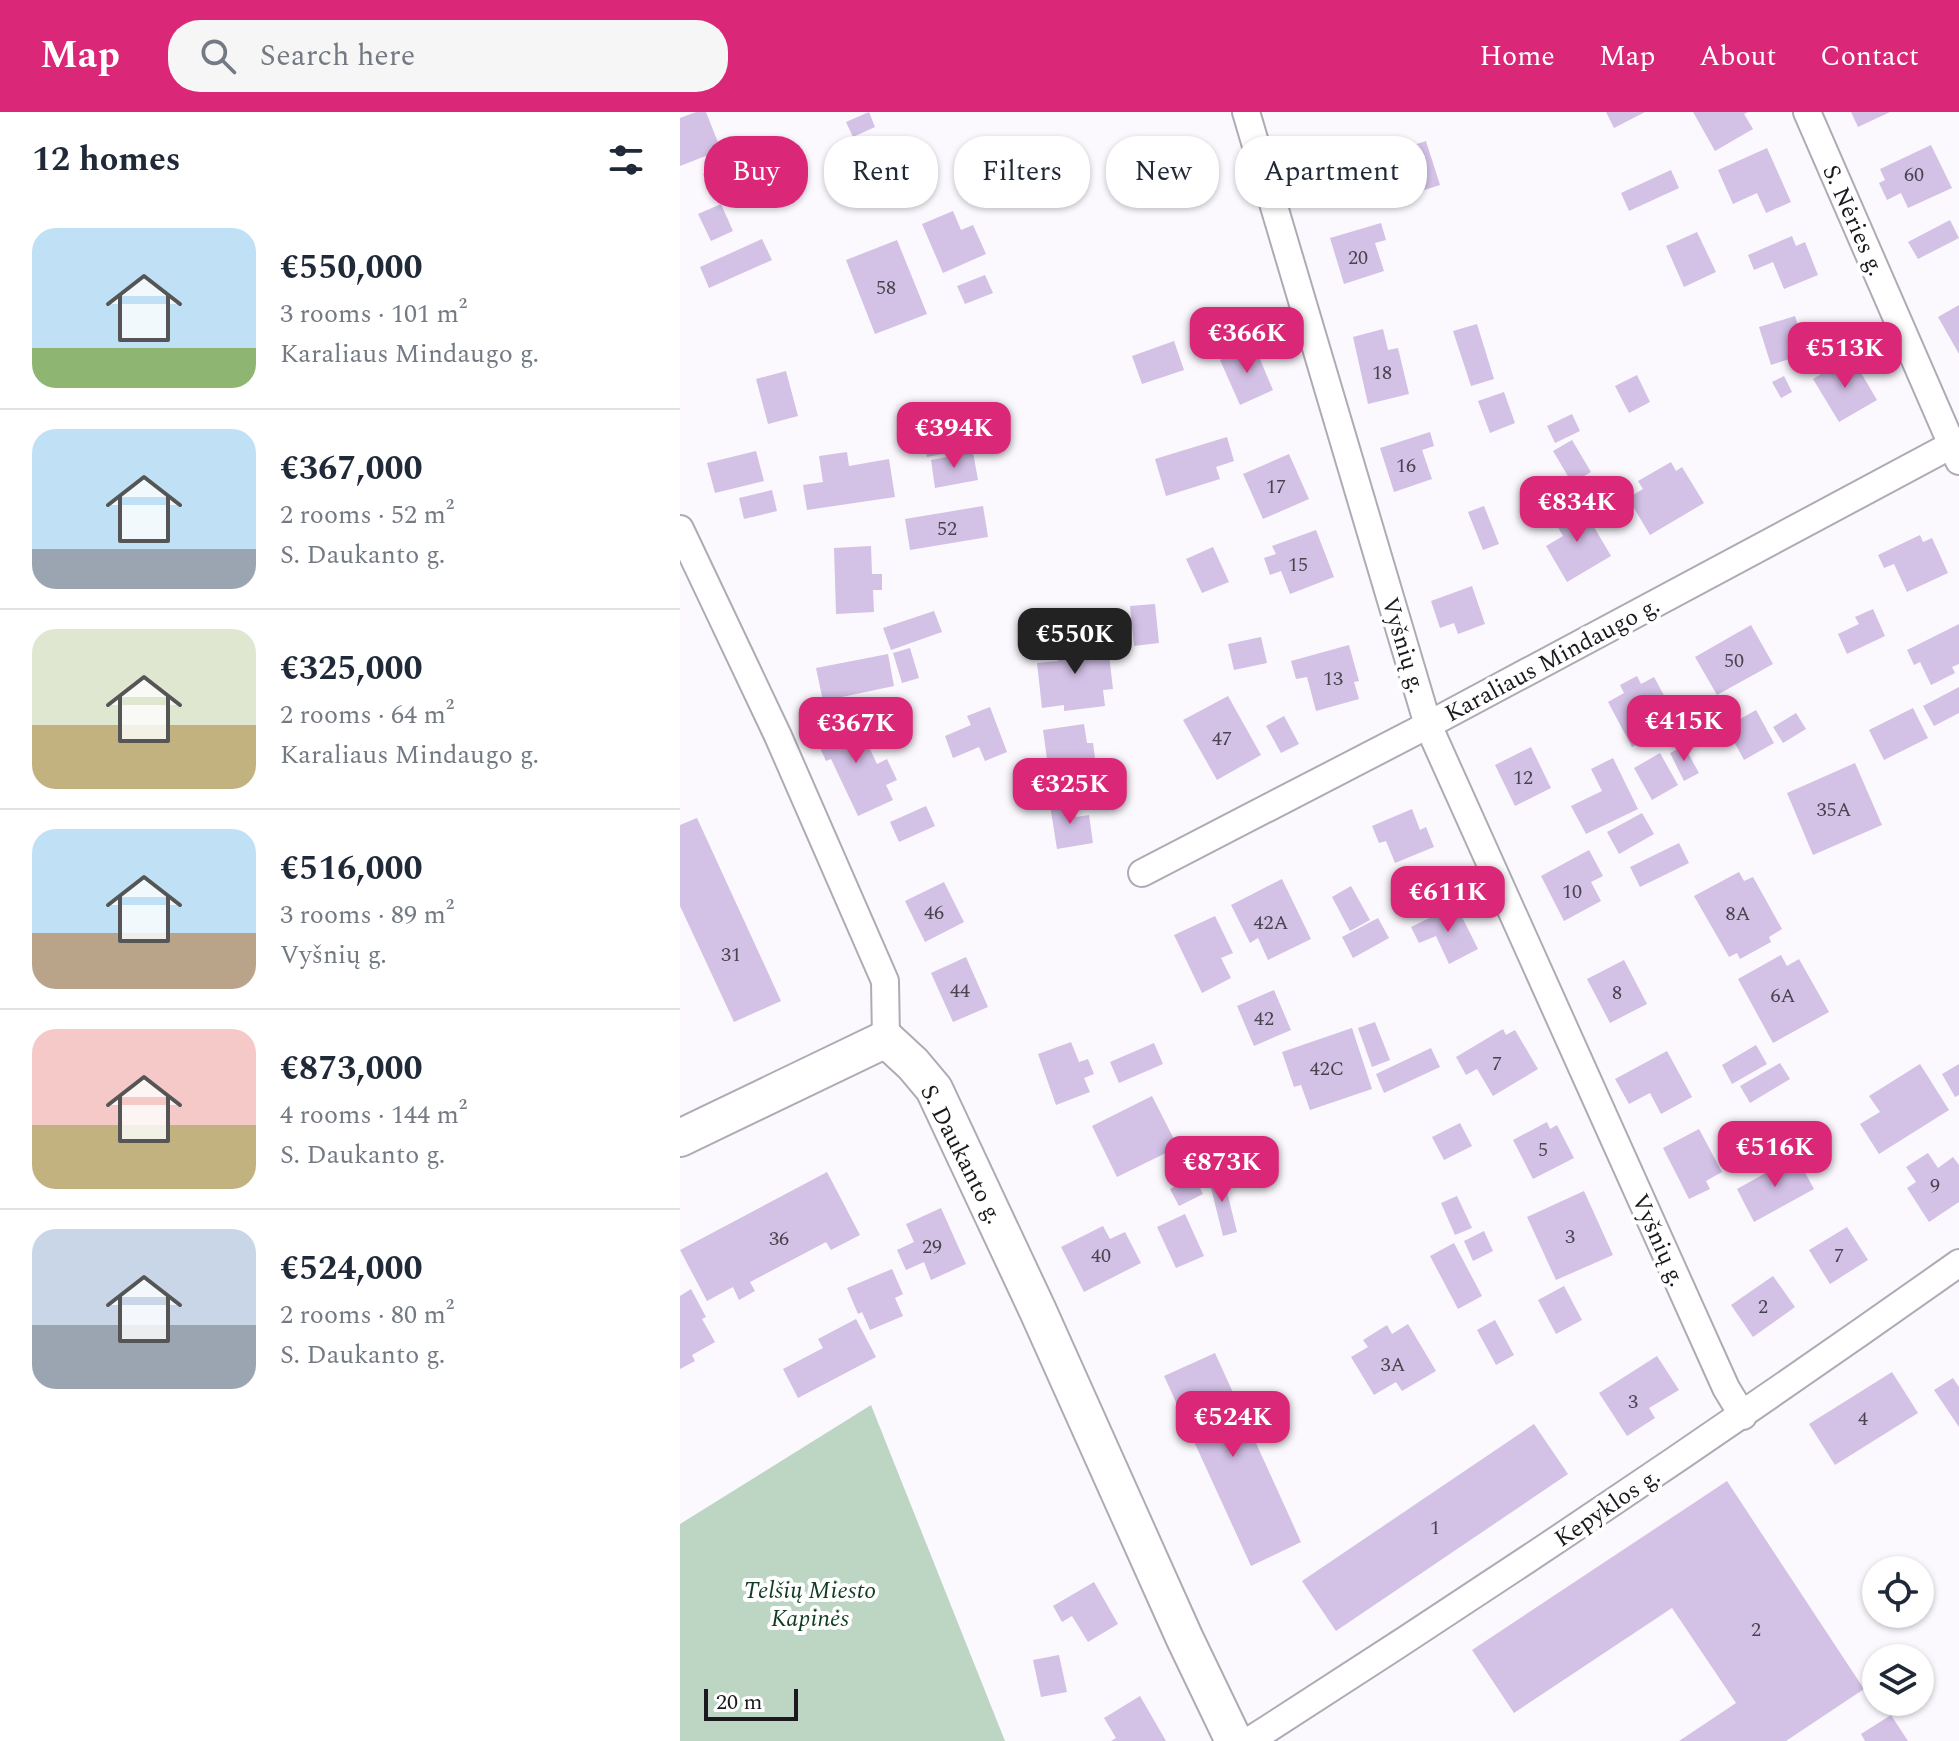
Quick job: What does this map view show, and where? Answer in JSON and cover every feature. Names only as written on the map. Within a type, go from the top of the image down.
[{"type":"main road","points":[[680,1138],[886,1039]]},
{"type":"main road","name":"S. Daukanto g.","points":[[886,1039],[934,1089],[1234,1741]]},
{"type":"street","name":"Vyšnių g.","points":[[1246,112],[1428,725],[1719,1374],[1743,1416]]},
{"type":"street","name":"S. Nėries g.","points":[[1807,112],[1957,449]]},
{"type":"street","name":"Karaliaus Mindaugo g.","points":[[1142,873],[1957,449]]},
{"type":"street","points":[[680,529],[778,736],[885,981],[886,1039]]},
{"type":"street","name":"Kepyklos g.","points":[[1249,1741],[1408,1640],[1743,1416],[1959,1263]]},
{"type":"green space","name":"Telšių Miesto Kapinės","points":[[871,1405],[1005,1741],[680,1741],[680,1524]]},
{"type":"building","points":[[706,112],[715,136],[704,136],[704,157],[680,166],[680,118]]},
{"type":"building","points":[[869,112],[875,127],[853,136],[846,122]]},
{"type":"building","points":[[1606,112],[1645,112],[1614,128]]},
{"type":"building","points":[[1693,112],[1748,112],[1744,114],[1753,129],[1715,151]]},
{"type":"building","points":[[1851,112],[1890,112],[1858,127]]},
{"type":"building","points":[[1427,144],[1440,185],[1427,189]]},
{"type":"building","points":[[1931,145],[1952,188],[1908,208],[1901,193],[1887,200],[1879,183],[1885,180],[1880,169]]},
{"type":"building","points":[[1767,148],[1791,202],[1766,213],[1757,193],[1733,204],[1718,170]]},
{"type":"building","points":[[1671,170],[1679,188],[1629,211],[1621,193]]},
{"type":"building","points":[[712,208],[723,208],[733,231],[711,241],[698,214]]},
{"type":"building","points":[[953,211],[961,230],[973,225],[986,254],[943,273],[922,224]]},
{"type":"building","points":[[1950,220],[1959,238],[1918,259],[1908,242]]},
{"type":"building","points":[[1381,223],[1386,240],[1375,243],[1384,271],[1344,284],[1330,238]]},
{"type":"building","points":[[1697,232],[1716,272],[1684,287],[1666,246]]},
{"type":"building","points":[[1792,236],[1796,246],[1805,242],[1818,275],[1784,289],[1773,262],[1754,270],[1748,255]]},
{"type":"building","points":[[762,239],[772,260],[709,288],[700,267]]},
{"type":"building","points":[[897,240],[927,314],[875,334],[846,260]]},
{"type":"building","points":[[985,275],[993,293],[965,304],[957,286]]},
{"type":"building","points":[[1959,305],[1959,354],[1938,317]]},
{"type":"building","points":[[1795,316],[1807,353],[1771,365],[1759,327]]},
{"type":"building","points":[[1477,324],[1494,379],[1471,386],[1453,331]]},
{"type":"building","points":[[1383,329],[1388,350],[1398,348],[1409,394],[1368,404],[1353,337]]},
{"type":"building","points":[[1174,341],[1184,370],[1142,384],[1132,356]]},
{"type":"building","points":[[1254,345],[1273,390],[1240,405],[1220,360]]},
{"type":"building","points":[[1844,360],[1850,370],[1857,366],[1877,400],[1839,422],[1813,379]]},
{"type":"building","points":[[786,371],[798,416],[768,424],[756,379]]},
{"type":"building","points":[[1637,375],[1650,402],[1629,413],[1615,386]]},
{"type":"building","points":[[1784,376],[1792,392],[1781,398],[1772,382]]},
{"type":"building","points":[[1504,392],[1515,423],[1490,433],[1478,401]]},
{"type":"building","points":[[1572,414],[1580,431],[1555,443],[1547,426]]},
{"type":"building","points":[[970,424],[975,447],[927,457],[922,433]]},
{"type":"building","points":[[1430,432],[1434,446],[1422,450],[1432,479],[1394,492],[1380,448]]},
{"type":"building","points":[[1227,437],[1234,461],[1216,467],[1220,479],[1166,496],[1155,459]]},
{"type":"building","points":[[1572,440],[1591,472],[1572,483],[1553,451]]},
{"type":"building","points":[[756,451],[764,481],[715,493],[707,463]]},
{"type":"building","points":[[847,452],[849,466],[889,459],[895,497],[807,510],[803,485],[823,482],[819,456]]},
{"type":"building","points":[[973,452],[978,480],[935,488],[931,460]]},
{"type":"building","points":[[1289,454],[1309,499],[1263,519],[1243,474]]},
{"type":"building","points":[[1671,462],[1676,471],[1682,467],[1704,503],[1650,535],[1628,498],[1643,489],[1638,481]]},
{"type":"building","points":[[772,490],[777,511],[744,519],[739,498]]},
{"type":"building","points":[[1580,503],[1611,556],[1567,582],[1546,546],[1563,536],[1553,519]]},
{"type":"building","points":[[983,506],[988,537],[910,550],[905,519]]},
{"type":"building","points":[[1484,506],[1499,544],[1483,550],[1468,512]]},
{"type":"building","points":[[1316,530],[1334,577],[1290,594],[1281,571],[1270,575],[1264,558],[1276,554],[1272,546]]},
{"type":"building","points":[[1920,535],[1923,542],[1932,538],[1948,573],[1907,592],[1894,564],[1884,568],[1878,555]]},
{"type":"building","points":[[871,546],[872,574],[882,574],[882,590],[873,590],[874,612],[836,614],[834,548]]},
{"type":"building","points":[[1213,547],[1229,582],[1202,593],[1186,559]]},
{"type":"building","points":[[1472,586],[1485,624],[1458,634],[1454,623],[1440,628],[1431,601]]},
{"type":"building","points":[[1155,604],[1159,643],[1134,646],[1130,606]]},
{"type":"building","points":[[1873,609],[1885,636],[1847,654],[1838,634],[1859,624],[1855,617]]},
{"type":"building","points":[[934,611],[942,632],[891,650],[883,628]]},
{"type":"building","points":[[1959,624],[1959,664],[1952,667],[1955,673],[1931,685],[1920,662],[1914,665],[1907,650]]},
{"type":"building","points":[[1751,625],[1773,664],[1717,695],[1695,657]]},
{"type":"building","points":[[1091,634],[1094,657],[1109,655],[1113,689],[1103,690],[1105,706],[1064,711],[1064,705],[1042,708],[1037,663],[1058,661],[1056,638]]},
{"type":"building","points":[[1261,637],[1267,663],[1234,670],[1228,644]]},
{"type":"building","points":[[1349,645],[1359,681],[1354,682],[1359,699],[1316,711],[1307,677],[1296,679],[1291,661]]},
{"type":"building","points":[[910,648],[919,678],[902,683],[893,653]]},
{"type":"building","points":[[888,654],[894,686],[823,701],[816,668]]},
{"type":"building","points":[[1637,676],[1641,684],[1654,677],[1673,712],[1643,728],[1649,738],[1632,747],[1608,702],[1624,693],[1620,685]]},
{"type":"building","points":[[1959,687],[1959,713],[1934,726],[1923,706]]},
{"type":"building","points":[[1228,696],[1261,755],[1217,780],[1183,720]]},
{"type":"building","points":[[990,707],[1007,752],[985,761],[979,747],[953,758],[945,736],[971,725],[967,716]]},
{"type":"building","points":[[1913,708],[1928,738],[1884,760],[1869,730]]},
{"type":"building","points":[[1756,710],[1774,743],[1744,760],[1726,727]]},
{"type":"building","points":[[1796,713],[1806,729],[1783,743],[1773,727]]},
{"type":"building","points":[[853,714],[877,764],[887,759],[897,780],[886,785],[893,800],[858,816],[831,759],[826,761],[813,733]]},
{"type":"building","points":[[1284,716],[1299,744],[1281,753],[1266,726]]},
{"type":"building","points":[[1084,724],[1087,743],[1093,743],[1096,765],[1089,766],[1091,782],[1051,788],[1043,730]]},
{"type":"building","points":[[1684,746],[1699,773],[1684,781],[1670,753]]},
{"type":"building","points":[[1531,747],[1551,788],[1515,806],[1495,765]]},
{"type":"building","points":[[1660,753],[1678,785],[1652,800],[1634,768]]},
{"type":"building","points":[[1613,758],[1638,809],[1586,834],[1571,806],[1602,791],[1591,769]]},
{"type":"building","points":[[1855,763],[1882,825],[1813,855],[1787,793]]},
{"type":"building","points":[[1074,801],[1076,817],[1089,815],[1093,843],[1057,849],[1050,805]]},
{"type":"building","points":[[926,806],[935,826],[899,842],[890,822]]},
{"type":"building","points":[[1412,809],[1420,830],[1426,827],[1434,847],[1395,863],[1386,841],[1379,843],[1372,826]]},
{"type":"building","points":[[1642,813],[1654,834],[1619,854],[1607,832]]},
{"type":"building","points":[[697,818],[781,1001],[734,1022],[680,906],[680,825]]},
{"type":"building","points":[[1679,843],[1689,863],[1640,887],[1630,867]]},
{"type":"building","points":[[1589,850],[1603,876],[1591,882],[1601,901],[1564,921],[1541,876]]},
{"type":"building","points":[[1739,872],[1744,881],[1753,877],[1782,929],[1769,937],[1771,942],[1740,959],[1737,953],[1729,957],[1694,896]]},
{"type":"building","points":[[1282,879],[1311,939],[1268,960],[1258,938],[1250,943],[1231,905]]},
{"type":"building","points":[[944,882],[964,922],[925,942],[905,901]]},
{"type":"building","points":[[1351,886],[1370,920],[1350,931],[1332,897]]},
{"type":"building","points":[[1456,905],[1478,949],[1449,964],[1436,936],[1419,943],[1411,927]]},
{"type":"building","points":[[1215,916],[1233,953],[1221,958],[1231,978],[1202,993],[1174,935]]},
{"type":"building","points":[[1378,918],[1389,938],[1353,958],[1342,937]]},
{"type":"building","points":[[1781,955],[1787,966],[1799,959],[1829,1012],[1773,1043],[1738,979]]},
{"type":"building","points":[[966,957],[988,1007],[953,1022],[931,973]]},
{"type":"building","points":[[1624,960],[1647,1004],[1610,1023],[1587,979]]},
{"type":"building","points":[[1274,990],[1291,1030],[1254,1046],[1237,1006]]},
{"type":"building","points":[[1375,1022],[1390,1060],[1372,1067],[1358,1028]]},
{"type":"building","points":[[1352,1028],[1372,1089],[1310,1110],[1301,1085],[1294,1087],[1282,1052]]},
{"type":"building","points":[[1503,1029],[1506,1035],[1515,1030],[1538,1069],[1493,1096],[1477,1069],[1466,1075],[1456,1057]]},
{"type":"building","points":[[1071,1042],[1079,1062],[1088,1059],[1094,1074],[1084,1078],[1090,1092],[1056,1105],[1038,1054]]},
{"type":"building","points":[[1154,1043],[1163,1064],[1119,1083],[1110,1062]]},
{"type":"building","points":[[1756,1045],[1767,1064],[1732,1084],[1722,1065]]},
{"type":"building","points":[[1431,1048],[1440,1067],[1384,1093],[1376,1074]]},
{"type":"building","points":[[1667,1051],[1692,1097],[1661,1114],[1650,1093],[1629,1104],[1615,1079]]},
{"type":"building","points":[[1780,1063],[1790,1079],[1750,1103],[1740,1086]]},
{"type":"building","points":[[1920,1064],[1949,1110],[1879,1154],[1860,1124],[1880,1112],[1869,1096]]},
{"type":"building","points":[[1959,1064],[1959,1095],[1955,1097],[1942,1074]]},
{"type":"building","points":[[1152,1096],[1178,1147],[1117,1177],[1092,1126]]},
{"type":"building","points":[[1547,1122],[1550,1129],[1557,1125],[1574,1158],[1533,1179],[1513,1140]]},
{"type":"building","points":[[1460,1123],[1472,1146],[1444,1160],[1432,1137]]},
{"type":"building","points":[[1699,1129],[1722,1172],[1706,1181],[1710,1189],[1689,1199],[1663,1148]]},
{"type":"building","points":[[1928,1153],[1938,1168],[1953,1157],[1959,1165],[1959,1202],[1929,1222],[1907,1188],[1916,1182],[1906,1167]]},
{"type":"building","points":[[1796,1156],[1814,1189],[1754,1222],[1737,1189]]},
{"type":"building","points":[[827,1172],[860,1235],[831,1250],[826,1242],[750,1282],[755,1291],[739,1300],[733,1287],[707,1301],[680,1250]]},
{"type":"building","points":[[1222,1172],[1237,1232],[1223,1236],[1208,1176]]},
{"type":"building","points":[[1194,1176],[1203,1194],[1179,1206],[1170,1189]]},
{"type":"building","points":[[1584,1191],[1613,1255],[1556,1280],[1527,1217]]},
{"type":"building","points":[[1457,1196],[1472,1228],[1455,1235],[1441,1203]]},
{"type":"building","points":[[941,1208],[966,1264],[931,1280],[924,1262],[906,1270],[897,1250],[914,1242],[906,1224]]},
{"type":"building","points":[[1185,1214],[1204,1256],[1176,1268],[1157,1227]]},
{"type":"building","points":[[1103,1226],[1110,1239],[1125,1232],[1141,1263],[1084,1292],[1061,1247]]},
{"type":"building","points":[[1847,1227],[1868,1260],[1830,1284],[1809,1250]]},
{"type":"building","points":[[1484,1231],[1493,1251],[1473,1261],[1464,1241]]},
{"type":"building","points":[[1454,1243],[1482,1296],[1458,1309],[1430,1256]]},
{"type":"building","points":[[892,1269],[903,1294],[895,1298],[903,1316],[870,1330],[862,1312],[858,1314],[847,1288]]},
{"type":"building","points":[[1773,1276],[1795,1307],[1753,1337],[1731,1305]]},
{"type":"building","points":[[1564,1286],[1582,1320],[1556,1334],[1538,1300]]},
{"type":"building","points":[[691,1289],[715,1342],[692,1355],[695,1361],[680,1369],[680,1296]]},
{"type":"building","points":[[856,1319],[876,1357],[798,1398],[783,1369],[823,1348],[818,1339]]},
{"type":"building","points":[[1495,1320],[1514,1355],[1496,1365],[1477,1330]]},
{"type":"building","points":[[1408,1324],[1436,1371],[1402,1391],[1396,1382],[1374,1395],[1351,1357],[1368,1347],[1363,1340],[1387,1325],[1392,1334]]},
{"type":"building","points":[[1215,1353],[1301,1542],[1251,1566],[1164,1376]]},
{"type":"building","points":[[1657,1356],[1679,1390],[1649,1408],[1655,1418],[1627,1436],[1599,1393]]},
{"type":"building","points":[[1892,1372],[1918,1413],[1835,1465],[1809,1424]]},
{"type":"building","points":[[1953,1378],[1959,1387],[1959,1427],[1934,1390]]},
{"type":"building","points":[[1534,1424],[1568,1474],[1336,1631],[1302,1581]]},
{"type":"building","points":[[1727,1481],[1862,1690],[1786,1741],[1679,1741],[1736,1703],[1672,1608],[1514,1713],[1472,1650]]},
{"type":"building","points":[[1094,1582],[1118,1624],[1088,1642],[1072,1616],[1062,1622],[1053,1606]]},
{"type":"building","points":[[1059,1655],[1067,1692],[1041,1697],[1033,1660]]},
{"type":"building","points":[[1140,1696],[1166,1741],[1111,1741],[1116,1738],[1104,1718]]},
{"type":"building","points":[[1892,1716],[1908,1741],[1865,1741],[1861,1734]]}]
